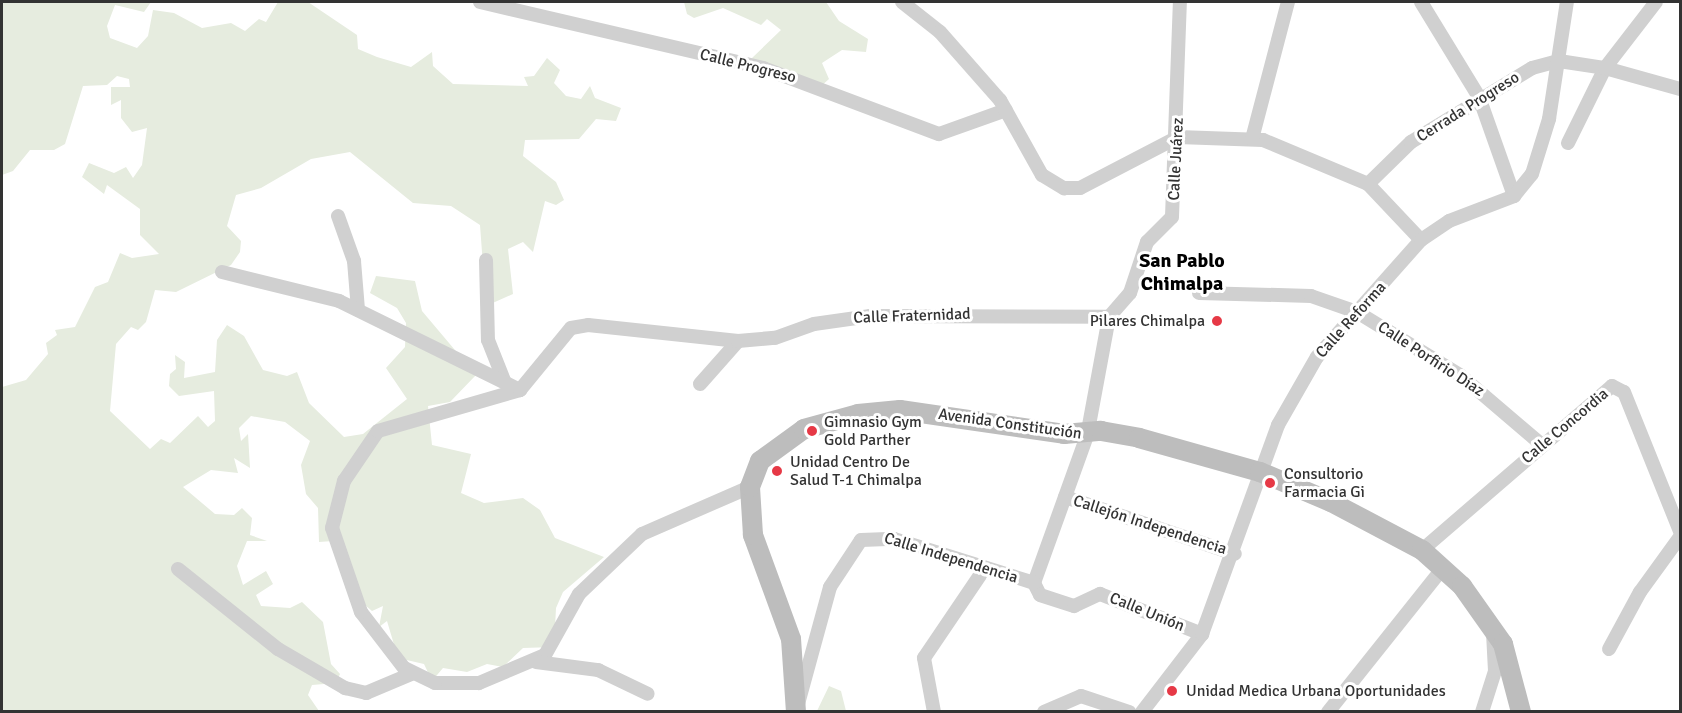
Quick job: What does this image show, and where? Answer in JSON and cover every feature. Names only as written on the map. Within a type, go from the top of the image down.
[{"type":"main road","name":"Avenida Constitución","points":[[796,710],[791,639],[753,535],[750,487],[760,461],[777,444],[816,424],[865,412],[900,410],[1087,436],[1101,431],[1139,438],[1260,472],[1422,550],[1443,568],[1491,624],[1503,644],[1521,711]]},
{"type":"street","name":"Calle Progreso","points":[[480,2],[763,68],[939,134],[1006,110]]},
{"type":"street","points":[[902,2],[940,32],[1006,110],[1042,175],[1071,189],[1178,137],[1252,139],[1302,152],[1368,184],[1421,240]]},
{"type":"street","name":"Calle Juárez","points":[[1087,436],[1110,317],[1130,293],[1147,242],[1172,217],[1178,137],[1180,2]]},
{"type":"street","points":[[1421,2],[1479,96],[1514,196]]},
{"type":"street","points":[[1514,196],[1532,174],[1543,144],[1559,61],[1567,2]]},
{"type":"street","points":[[1569,143],[1605,68],[1656,2]]},
{"type":"street","points":[[1252,139],[1285,3]]},
{"type":"street","name":"Cerrada Progreso","points":[[1368,184],[1412,142],[1479,96],[1532,68],[1559,61],[1605,68],[1680,89]]},
{"type":"street","name":"Calle Reforma","points":[[1142,711],[1202,634],[1223,596],[1260,472],[1282,417],[1317,357],[1421,240],[1449,221],[1514,196]]},
{"type":"street","points":[[338,216],[354,261],[358,310]]},
{"type":"street","points":[[486,260],[488,340],[505,383]]},
{"type":"street","points":[[222,272],[313,292],[358,310],[520,390]]},
{"type":"street","name":"Calle Porfirio Díaz","points":[[1199,293],[1240,298],[1287,293],[1357,312],[1460,375],[1542,445]]},
{"type":"street","name":"Calle Fraternidad","points":[[520,390],[549,349],[565,331],[588,325],[738,340],[775,338],[814,324],[870,315],[1110,317]]},
{"type":"street","points":[[700,384],[738,340]]},
{"type":"street","name":"Calle Concordia","points":[[1422,550],[1612,386],[1622,390],[1680,531]]},
{"type":"street","points":[[411,674],[361,612],[333,534],[338,494],[368,442],[389,424],[491,402],[520,390]]},
{"type":"street","name":"Calle Independencia","points":[[796,710],[830,587],[861,540],[894,539],[1034,583],[1087,436]]},
{"type":"street","points":[[178,569],[278,649],[345,688],[366,693],[411,674],[460,685],[536,662],[550,650],[579,594],[642,534],[750,487]]},
{"type":"street","name":"Callejón Independencia","points":[[1065,497],[1235,554]]},
{"type":"street","points":[[1610,649],[1640,592],[1680,537]]},
{"type":"street","points":[[934,711],[924,658],[985,568]]},
{"type":"street","points":[[1328,711],[1443,568]]},
{"type":"street","name":"Calle Unión","points":[[1034,583],[1040,595],[1074,606],[1101,594],[1202,634]]},
{"type":"street","points":[[1482,711],[1495,671],[1491,624]]},
{"type":"street","points":[[536,662],[598,670],[648,694]]},
{"type":"street","points":[[1044,711],[1081,696],[1129,711]]},
{"type":"shaded area","points":[[2,2],[151,2],[144,12],[115,5],[107,26],[110,38],[137,48],[148,36],[153,10],[174,13],[202,28],[231,23],[245,31],[259,19],[266,22],[278,2],[308,2],[357,35],[358,49],[377,57],[411,67],[432,52],[433,66],[453,84],[528,86],[524,77],[534,76],[547,58],[560,70],[554,83],[566,96],[581,99],[590,86],[595,98],[621,108],[616,121],[596,119],[579,139],[525,140],[523,156],[556,182],[564,200],[556,205],[545,201],[533,252],[523,242],[508,249],[513,294],[486,306],[480,225],[451,206],[413,203],[350,152],[311,159],[261,188],[236,195],[227,226],[241,241],[240,252],[231,265],[176,292],[155,290],[146,322],[138,330],[131,327],[116,344],[110,411],[150,449],[161,439],[170,443],[198,416],[208,427],[215,421],[214,391],[179,396],[169,386],[170,374],[176,369],[175,355],[185,362],[184,378],[215,372],[217,340],[227,325],[244,336],[263,370],[287,376],[297,372],[309,403],[344,437],[363,434],[407,399],[386,368],[405,347],[406,323],[397,308],[370,293],[376,276],[415,281],[422,311],[476,375],[450,402],[428,406],[432,445],[471,454],[461,493],[484,503],[523,498],[540,510],[555,538],[604,557],[563,592],[556,608],[554,647],[523,648],[503,667],[487,664],[467,672],[443,668],[432,681],[424,664],[398,658],[387,621],[379,627],[383,606],[372,611],[346,589],[333,541],[319,542],[318,508],[306,494],[301,465],[310,441],[285,422],[251,416],[239,428],[241,441],[248,434],[250,468],[234,458],[238,473],[211,470],[183,487],[215,514],[234,515],[242,508],[252,518],[250,535],[267,541],[247,541],[237,566],[243,585],[266,571],[273,584],[256,595],[261,606],[290,608],[302,602],[323,622],[331,664],[340,674],[336,683],[312,685],[308,695],[319,711],[2,711],[2,387],[26,380],[48,354],[46,343],[57,335],[55,330],[75,327],[95,287],[108,282],[120,253],[132,258],[159,254],[140,235],[140,209],[107,185],[104,194],[82,177],[89,163],[114,173],[126,167],[133,178],[142,165],[147,128],[132,132],[121,118],[121,100],[111,105],[111,87],[130,87],[129,79],[117,76],[107,85],[83,86],[65,144],[54,150],[30,150],[13,171],[2,175]]},
{"type":"shaded area","points":[[684,2],[826,2],[839,21],[868,39],[866,52],[842,50],[822,63],[829,79],[819,88],[757,73],[752,58],[781,30],[767,19],[761,25],[723,8],[694,18],[687,14]]},
{"type":"shaded area","points":[[829,686],[841,691],[846,711],[817,711]]},
{"type":"place","name":"Pilares Chimalpa","points":[[1217,321]]},
{"type":"place","name":"Gimnasio Gym Gold Parther","points":[[812,431]]},
{"type":"place","name":"Unidad Centro De Salud T-1 Chimalpa","points":[[777,471]]},
{"type":"place","name":"Consultorio Farmacia Gi","points":[[1270,483]]},
{"type":"place","name":"Unidad Medica Urbana Oportunidades","points":[[1172,691]]},
{"type":"district","name":"San Pablo Chimalpa","points":[[1182,272]]}]
